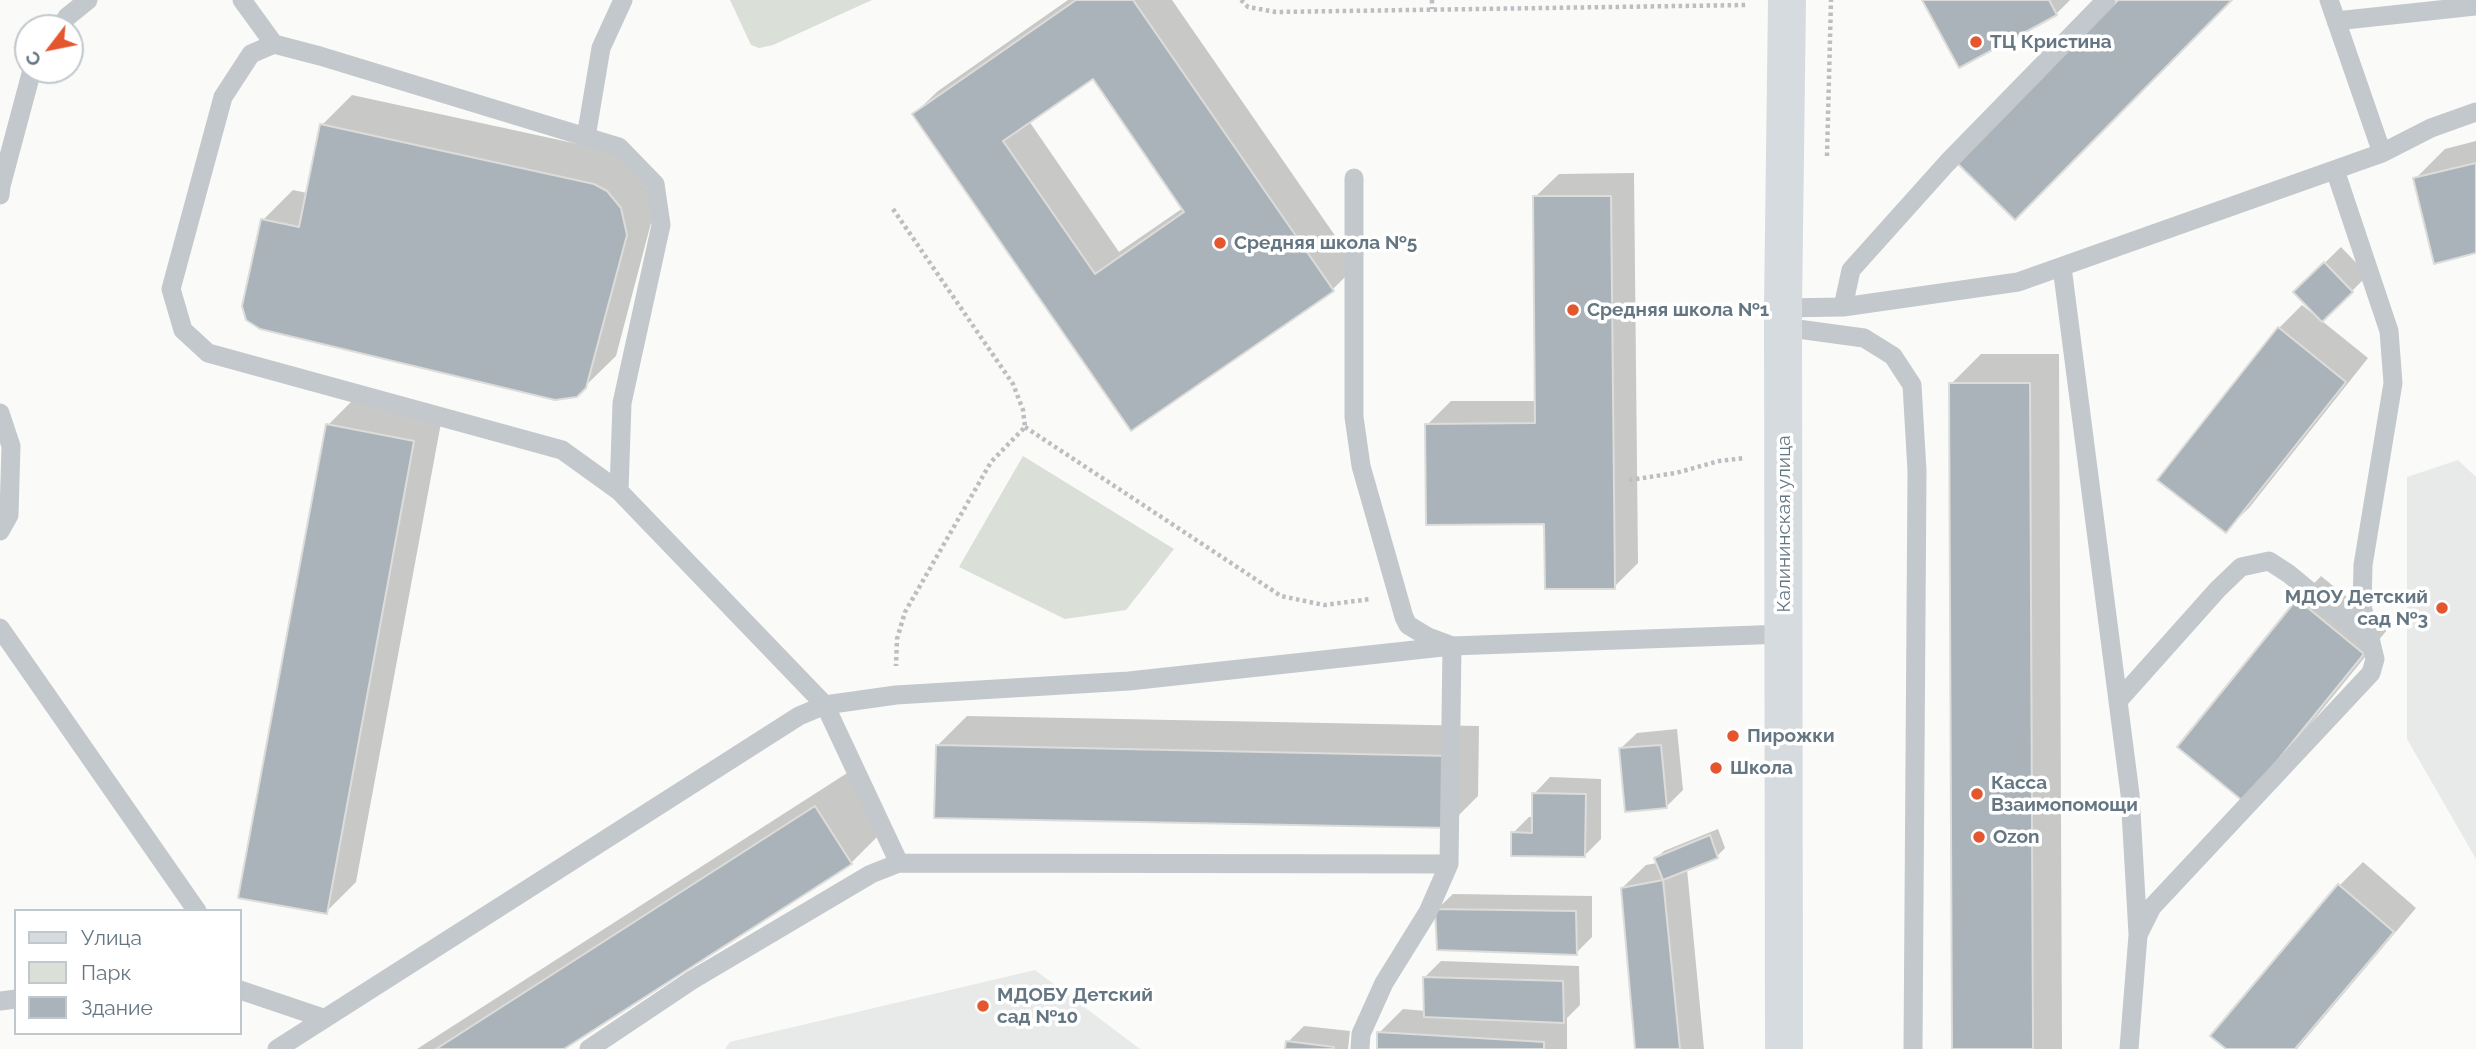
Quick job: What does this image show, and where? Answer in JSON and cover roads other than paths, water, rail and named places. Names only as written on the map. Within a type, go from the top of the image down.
[{"type":"main road","name":"Калининская улица","points":[[1784,1049],[1783,317],[1787,0]]},
{"type":"lane","points":[[71,14],[88,0]]},
{"type":"lane","points":[[242,0],[274,44]]},
{"type":"lane","points":[[586,137],[601,48],[623,0]]},
{"type":"lane","points":[[1843,307],[1850,270],[1947,163],[2106,0]]},
{"type":"lane","points":[[2329,0],[2382,153]]},
{"type":"lane","points":[[2336,20],[2476,6]]},
{"type":"lane","points":[[619,491],[622,403],[662,225],[655,184],[619,147],[274,44],[251,54],[223,97],[171,289],[183,330],[208,353],[562,450],[619,491],[825,705],[899,863]]},
{"type":"lane","points":[[0,195],[28,84]]},
{"type":"lane","points":[[1783,317],[2018,282],[2382,153],[2431,128],[2476,112]]},
{"type":"lane","points":[[2138,935],[2152,907],[2371,673],[2375,659],[2362,606],[2363,565],[2393,383],[2389,331],[2335,170]]},
{"type":"lane","points":[[1354,178],[1354,417],[1361,466],[1396,597],[1408,625],[1428,637],[1452,646]]},
{"type":"lane","points":[[2062,267],[2130,794],[2138,935],[2129,1049]]},
{"type":"lane","points":[[1783,317],[1864,338],[1893,356],[1912,384],[1917,471],[1913,1049]]},
{"type":"lane","points":[[0,413],[11,446],[9,515],[0,531]]},
{"type":"lane","points":[[2118,701],[2218,589],[2241,568],[2269,561],[2289,574],[2371,642]]},
{"type":"lane","points":[[0,628],[196,909]]},
{"type":"lane","points":[[278,1049],[799,716],[825,705],[896,695],[1129,681],[1452,646],[1784,634]]},
{"type":"lane","points":[[1360,1049],[1361,1034],[1384,983],[1428,912],[1449,864],[1452,646]]},
{"type":"lane","points":[[589,1049],[692,980],[871,874],[899,863],[1449,864]]},
{"type":"lane","points":[[242,991],[323,1018]]},
{"type":"place","name":"ТЦ Кристина","points":[[1976,42]]},
{"type":"place","name":"Средняя школа №5","points":[[1220,243]]},
{"type":"place","name":"Средняя школа №1","points":[[1573,310]]},
{"type":"place","name":"МДОУ Детский сад №3","points":[[2442,608]]},
{"type":"place","name":"Пирожки","points":[[1733,736]]},
{"type":"place","name":"Школа","points":[[1716,768]]},
{"type":"place","name":"Касса Взаимопомощи","points":[[1977,794]]},
{"type":"place","name":"Ozon","points":[[1979,837]]},
{"type":"place","name":"МДОБУ Детский сад №10","points":[[983,1006]]}]
